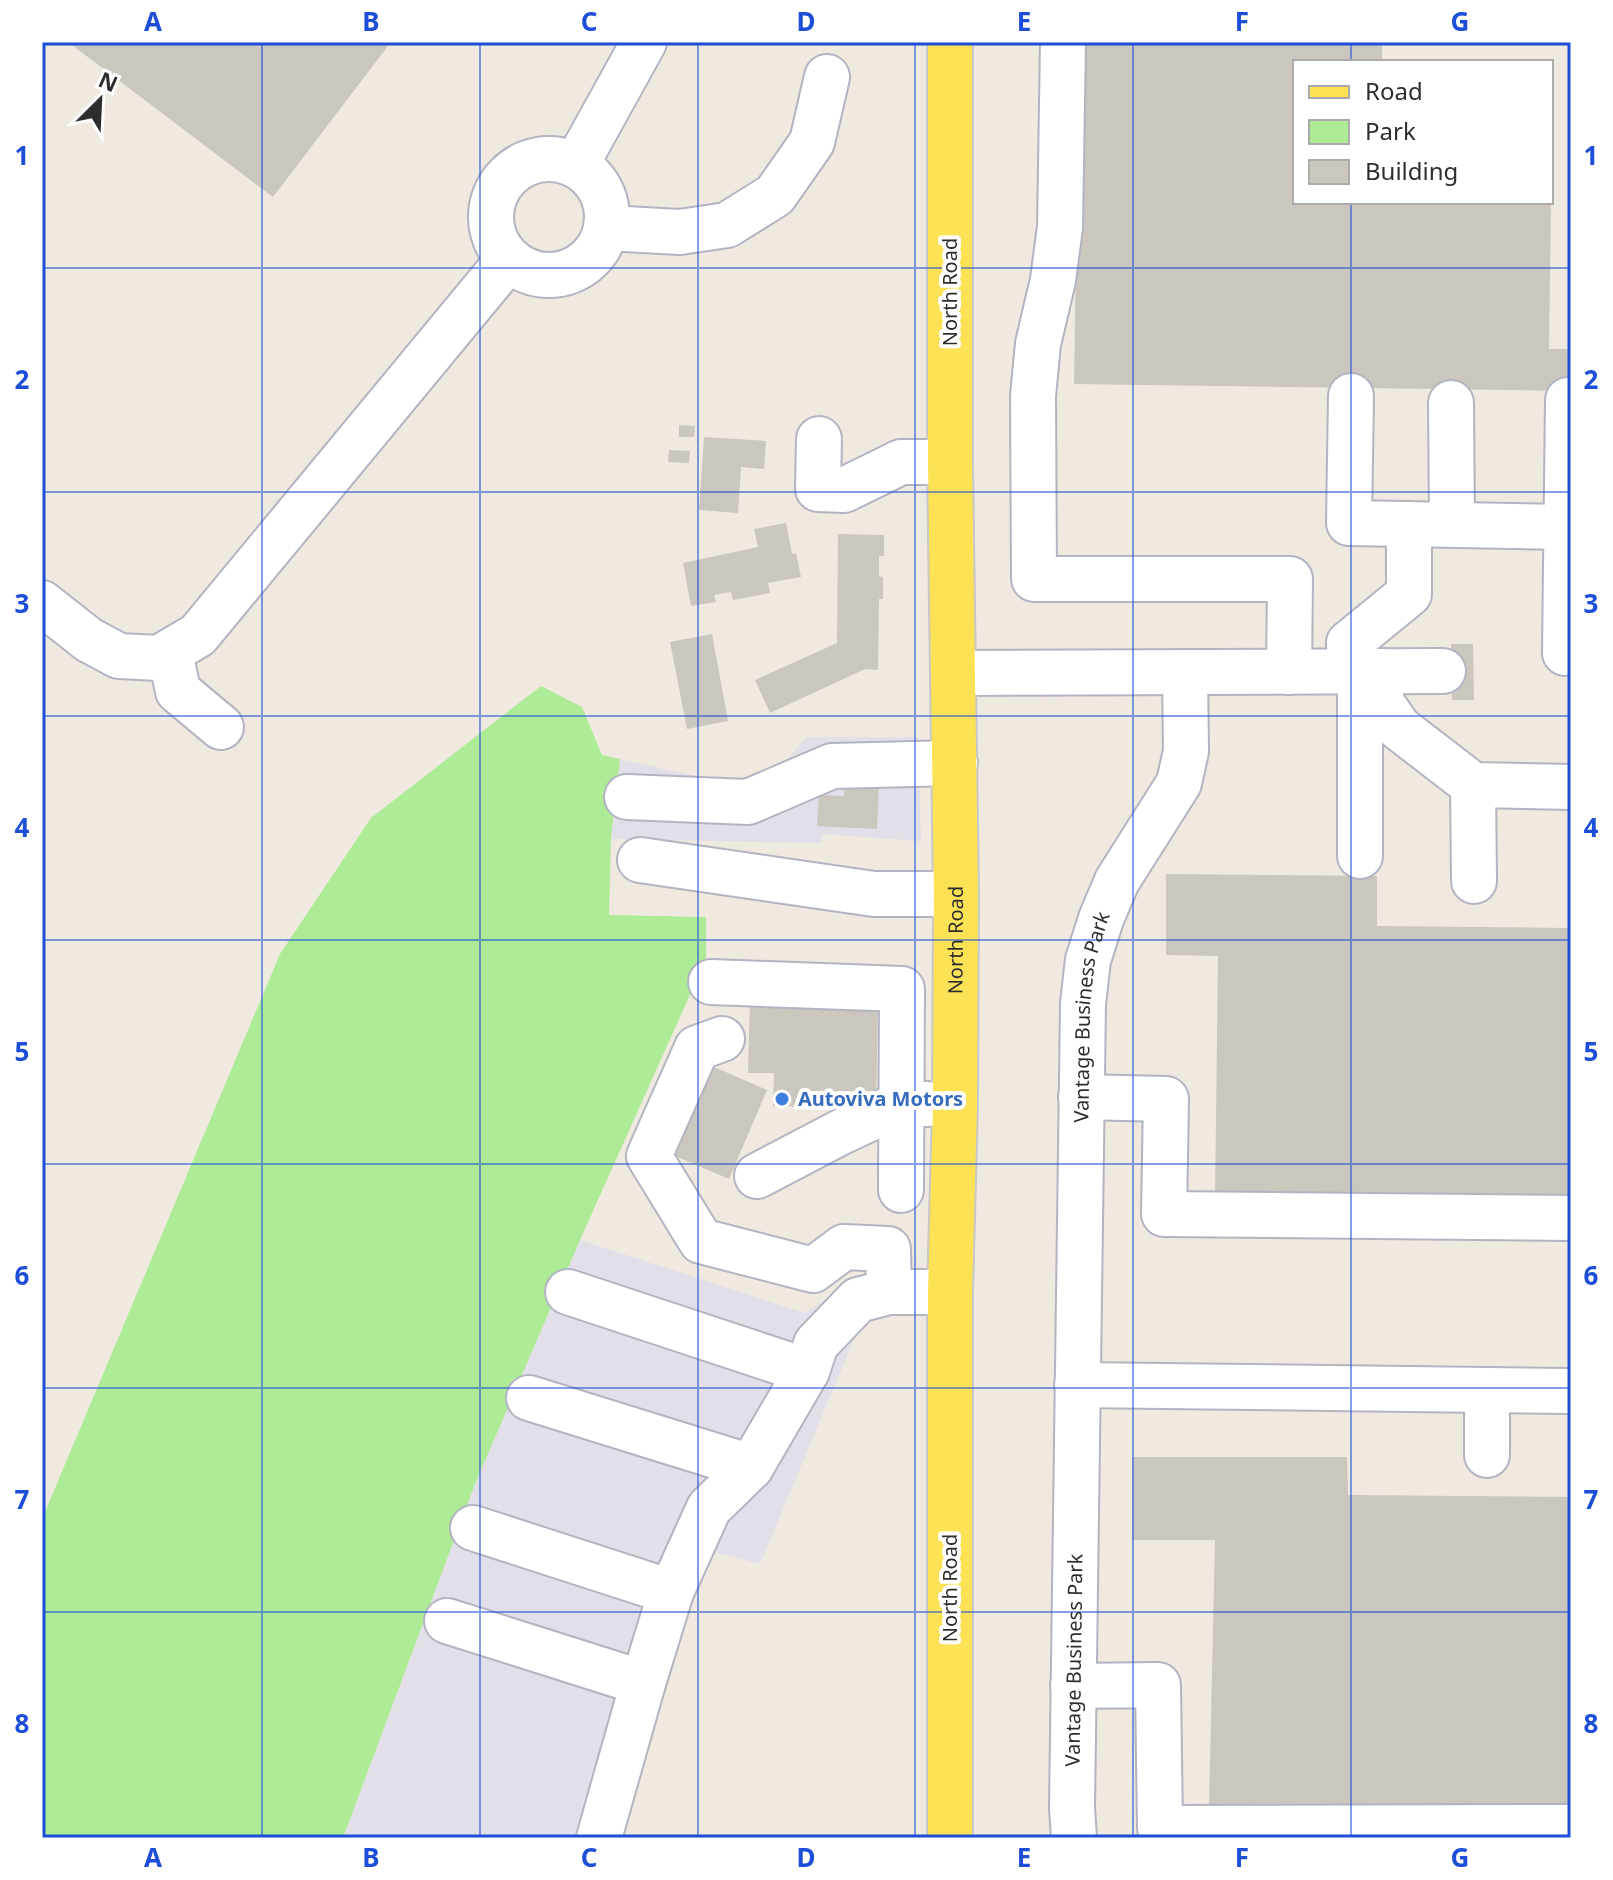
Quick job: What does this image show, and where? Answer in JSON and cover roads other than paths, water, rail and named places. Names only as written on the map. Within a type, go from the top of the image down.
[{"type":"main road","name":"North Road","points":[[950,42],[950,462],[956,894],[950,1292],[950,1838]]},
{"type":"street","points":[[576,165],[644,42]]},
{"type":"street","points":[[1063,42],[1060,227],[1053,280],[1038,344],[1033,396],[1034,579],[1290,579],[1289,672]]},
{"type":"street","points":[[606,228],[680,232],[727,225],[775,195],[812,142],[827,77]]},
{"type":"street","points":[[547,158],[576,165],[598,184],[606,202],[608,221],[603,239],[593,255],[579,267],[561,274],[542,275],[524,270],[508,260],[496,244],[490,224],[491,205],[498,187],[510,171],[528,162],[547,158]]},
{"type":"street","points":[[42,603],[89,640],[119,656],[159,658],[198,635],[508,260]]},
{"type":"street","points":[[1351,396],[1349,523],[1569,525]]},
{"type":"street","points":[[1565,653],[1569,525],[1568,400]]},
{"type":"street","points":[[1451,403],[1452,524]]},
{"type":"street","points":[[819,439],[818,489],[844,490],[901,462],[950,462]]},
{"type":"street","points":[[1409,524],[1409,594],[1349,643],[1381,702],[1399,728],[1473,785],[1571,787]]},
{"type":"street","points":[[170,652],[178,691],[221,727]]},
{"type":"street","points":[[1360,856],[1364,671]]},
{"type":"street","points":[[954,673],[1443,671]]},
{"type":"street","name":"Vantage Business Park","points":[[1074,1838],[1073,1686],[1083,1004],[1088,960],[1117,881],[1179,783],[1186,751],[1185,672]]},
{"type":"street","points":[[627,797],[748,802],[832,766],[955,763]]},
{"type":"street","points":[[1473,785],[1474,881]]},
{"type":"street","points":[[640,860],[874,894],[956,894]]},
{"type":"street","points":[[711,982],[955,989]]},
{"type":"street","points":[[901,1190],[902,989]]},
{"type":"street","points":[[722,1039],[697,1048],[649,1156],[701,1241],[813,1270],[844,1247],[888,1249],[889,1292]]},
{"type":"street","points":[[1081,1097],[1166,1099],[1164,1214],[1571,1218]]},
{"type":"street","points":[[757,1176],[901,1104],[955,1105]]},
{"type":"street","points":[[568,1292],[807,1371]]},
{"type":"street","points":[[599,1838],[671,1592],[709,1508],[751,1467],[807,1371],[816,1344],[858,1300],[889,1292],[950,1292]]},
{"type":"street","points":[[1077,1385],[1571,1391]]},
{"type":"street","points":[[1487,1390],[1487,1455]]},
{"type":"street","points":[[529,1398],[751,1467]]},
{"type":"street","points":[[473,1528],[671,1592]]},
{"type":"street","points":[[447,1621],[643,1683]]},
{"type":"street","points":[[1073,1686],[1158,1685],[1160,1828],[1571,1827]]},
{"type":"place","name":"Autoviva Motors","points":[[782,1099]]}]
